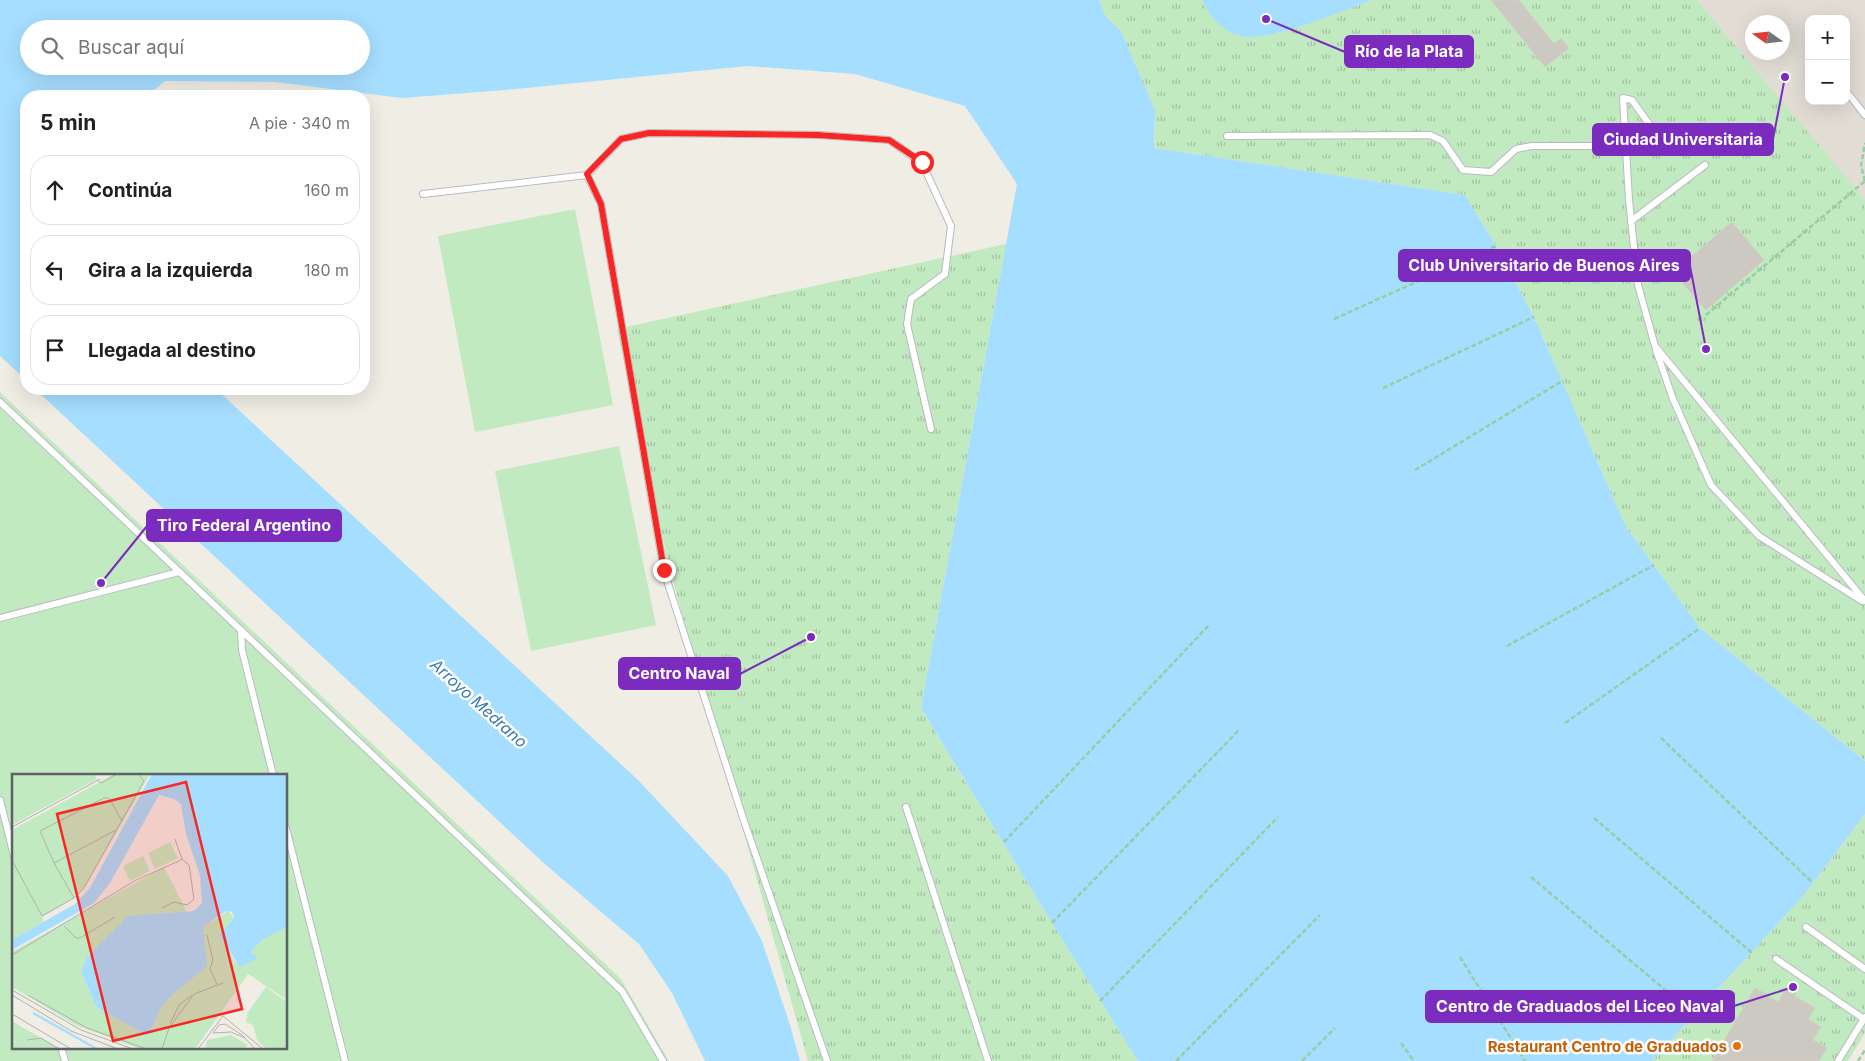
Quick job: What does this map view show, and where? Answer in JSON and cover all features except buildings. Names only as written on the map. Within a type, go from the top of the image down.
[{"type":"lane","points":[[1850,96],[1865,115]]},
{"type":"lane","points":[[1660,138],[1632,100],[1624,98],[1631,222],[1638,285],[1655,346],[1673,399],[1711,485],[1759,536],[1865,602]]},
{"type":"lane","points":[[423,194],[587,174],[621,139],[649,133],[818,135],[889,140],[922,162],[951,226],[945,274],[911,299],[906,324],[931,429]]},
{"type":"lane","points":[[1227,136],[1430,135],[1442,141],[1463,170],[1491,172],[1516,149],[1532,146],[1626,146]]},
{"type":"lane","points":[[1631,222],[1705,165]]},
{"type":"lane","points":[[587,174],[601,204],[664,570],[743,818],[827,1061]]},
{"type":"lane","points":[[1655,346],[1865,602]]},
{"type":"lane","points":[[0,402],[622,991],[664,1061]]},
{"type":"lane","points":[[0,618],[179,572]]},
{"type":"lane","points":[[241,631],[242,650],[273,774]]},
{"type":"lane","points":[[0,800],[12,848]]},
{"type":"lane","points":[[906,807],[988,1061]]},
{"type":"lane","points":[[288,836],[344,1061]]},
{"type":"lane","points":[[1806,927],[1865,970]]},
{"type":"lane","points":[[1776,959],[1864,1018],[1838,1061]]},
{"type":"lane","points":[[61,1048],[65,1061]]},
{"type":"path","points":[[1706,315],[1865,181],[1861,166],[1865,143]]},
{"type":"path","points":[[1334,319],[1496,246]]},
{"type":"path","points":[[1383,388],[1534,317]]},
{"type":"path","points":[[1415,470],[1562,381]]},
{"type":"path","points":[[1507,646],[1654,565]]},
{"type":"path","points":[[1004,842],[1210,624]]},
{"type":"path","points":[[1565,723],[1700,628]]},
{"type":"path","points":[[1052,923],[1239,730]]},
{"type":"path","points":[[1661,738],[1813,883]]},
{"type":"path","points":[[1100,1000],[1278,817]]},
{"type":"path","points":[[1594,818],[1752,953]]},
{"type":"path","points":[[1532,877],[1695,1015]]},
{"type":"path","points":[[1176,1061],[1320,915]]},
{"type":"path","points":[[1460,957],[1525,1061]]},
{"type":"path","points":[[1302,1061],[1335,1028]]},
{"type":"path","points":[[1401,1043],[1414,1061]]},
{"type":"path","points":[[1858,1061],[1865,1050]]},
{"type":"shaded area","points":[[1697,0],[1865,0],[1865,200],[1747,60],[1790,60],[1790,15],[1745,15],[1745,57]]},
{"type":"green space","points":[[1099,0],[1202,0],[1206,9],[1279,33],[1372,0],[1697,0],[1745,57],[1745,60],[1747,60],[1865,200],[1865,761],[1700,628],[1626,527],[1534,317],[1496,246],[1465,195],[1154,148],[1155,110],[1121,31],[1105,17]]},
{"type":"green space","points":[[575,209],[613,405],[475,432],[438,236]]},
{"type":"green space","points":[[1006,244],[921,708],[1138,1061],[808,1061],[669,567],[617,329]]},
{"type":"green space","points":[[0,392],[621,979],[669,1061],[0,1061]]},
{"type":"green space","points":[[619,446],[656,625],[531,651],[495,471]]},
{"type":"green space","points":[[1865,814],[1865,1033],[1848,1061],[1652,1061],[1804,895]]},
{"type":"water","points":[[0,0],[1099,0],[1106,17],[1121,31],[1155,110],[1154,148],[1465,195],[1496,246],[1534,317],[1626,527],[1700,628],[1865,761],[1865,814],[1804,895],[1652,1061],[1138,1061],[921,708],[1017,184],[965,106],[855,74],[748,66],[505,90],[402,98],[370,94],[370,90],[338,90],[275,82],[165,81],[154,90],[20,90],[20,374],[0,356]]},
{"type":"water","points":[[1202,0],[1372,0],[1292,29],[1275,34],[1247,37],[1240,36],[1226,29],[1209,13]]},
{"type":"water","name":"Arroyo Medrano","points":[[41,395],[222,395],[638,780],[728,876],[762,941],[800,1061],[705,1061],[672,993],[639,944],[547,866]]},
{"type":"place","name":"Río de la Plata","points":[[1266,19]]},
{"type":"place","name":"Ciudad Universitaria","points":[[1785,77]]},
{"type":"place","name":"Club Universitario de Buenos Aires","points":[[1706,349]]},
{"type":"place","name":"Tiro Federal Argentino","points":[[101,583]]},
{"type":"place","name":"Centro Naval","points":[[811,637]]},
{"type":"place","name":"Centro de Graduados del Liceo Naval","points":[[1793,987]]},
{"type":"place","name":"Restaurant Centro de Graduados","points":[[1737,1046]]},
{"type":"route","points":[[664,570],[601,204],[587,174],[621,139],[649,133],[818,135],[889,140],[922,162]]}]
